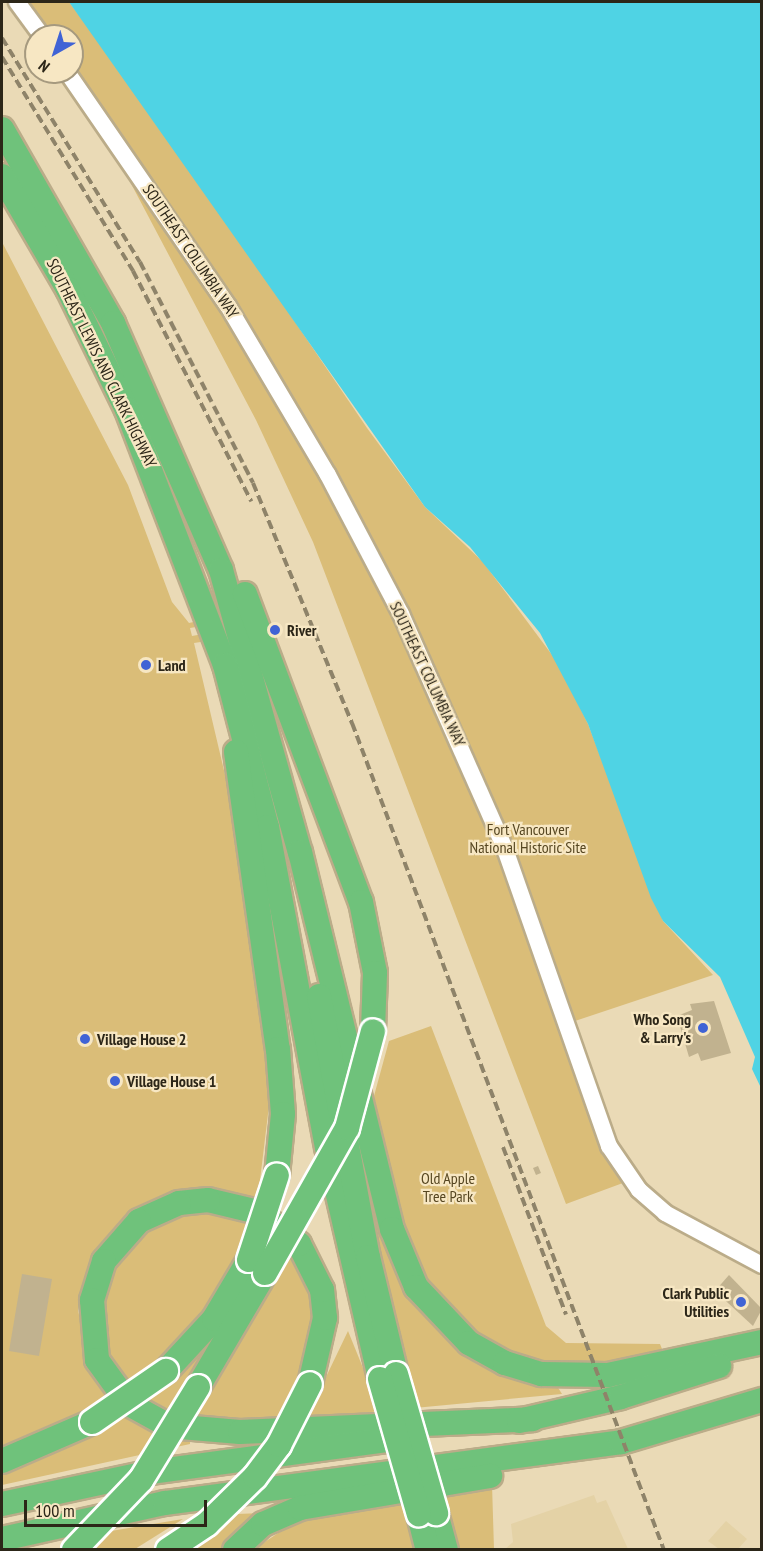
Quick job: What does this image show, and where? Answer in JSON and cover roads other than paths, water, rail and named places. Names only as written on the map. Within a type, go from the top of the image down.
[{"type":"highway","name":"SOUTHEAST LEWIS AND CLARK HIGHWAY","points":[[2,129],[71,244],[133,363]]},
{"type":"highway","name":"SOUTHEAST LEWIS AND CLARK HIGHWAY","points":[[2,176],[57,270],[128,410],[211,626]]},
{"type":"highway","points":[[133,363],[220,570],[281,787],[392,1229],[408,1272],[435,1312],[493,1358],[554,1376],[622,1373],[762,1342]]},
{"type":"highway","points":[[2,1461],[92,1422],[166,1371],[214,1319],[257,1266],[346,1128],[373,1031],[373,954],[349,865],[183,440],[133,363]]},
{"type":"highway","points":[[211,626],[265,816],[327,1147],[388,1376],[428,1514],[446,1550]]},
{"type":"highway","points":[[74,1550],[136,1487],[198,1387],[257,1266],[277,1175],[283,1114],[278,1049],[235,748],[211,626]]},
{"type":"highway","points":[[281,787],[388,1376]]},
{"type":"highway","points":[[168,1550],[207,1524],[255,1477],[279,1445],[310,1384],[336,1309],[339,1266],[327,1147]]},
{"type":"highway","points":[[310,1384],[325,1318],[322,1290],[299,1244],[258,1212],[208,1200],[178,1203],[139,1221],[104,1261],[92,1300],[98,1360],[129,1404],[169,1426],[240,1432],[533,1419]]},
{"type":"highway","points":[[2,1504],[162,1470],[533,1419],[663,1384],[762,1349]]},
{"type":"highway","points":[[235,1550],[263,1524],[300,1508],[511,1473],[599,1446],[697,1423],[762,1400]]},
{"type":"highway","points":[[2,1539],[165,1503],[599,1446]]},
{"type":"highway","points":[[428,1514],[428,1550]]},
{"type":"street","points":[[17,2],[33,24]]},
{"type":"street","name":"SOUTHEAST COLUMBIA WAY","points":[[75,84],[228,306],[328,475],[401,614],[505,849],[609,1146],[631,1180],[664,1213],[762,1265]]},
{"type":"water","points":[[69,2],[761,2],[761,1088],[752,1069],[755,1057],[720,977],[663,921],[651,898],[588,724],[540,633],[470,547],[425,507]]},
{"type":"railway","points":[[2,38],[140,262],[253,483],[352,723],[664,1550]]},
{"type":"railway","points":[[2,57],[133,271],[251,501]]},
{"type":"railway","points":[[503,1147],[566,1315]]},
{"type":"place","name":"River","points":[[275,630]]},
{"type":"place","name":"Land","points":[[146,665]]},
{"type":"place","name":"Who Song & Larry's","points":[[703,1028]]},
{"type":"place","name":"Village House 2","points":[[85,1039]]},
{"type":"place","name":"Village House 1","points":[[115,1081]]},
{"type":"place","name":"Clark Public Utilities","points":[[741,1302]]},
{"type":"park label","name":"Fort Vancouver National Historic Site","points":[[528,838]]},
{"type":"park label","name":"Old Apple Tree Park","points":[[448,1187]]}]
